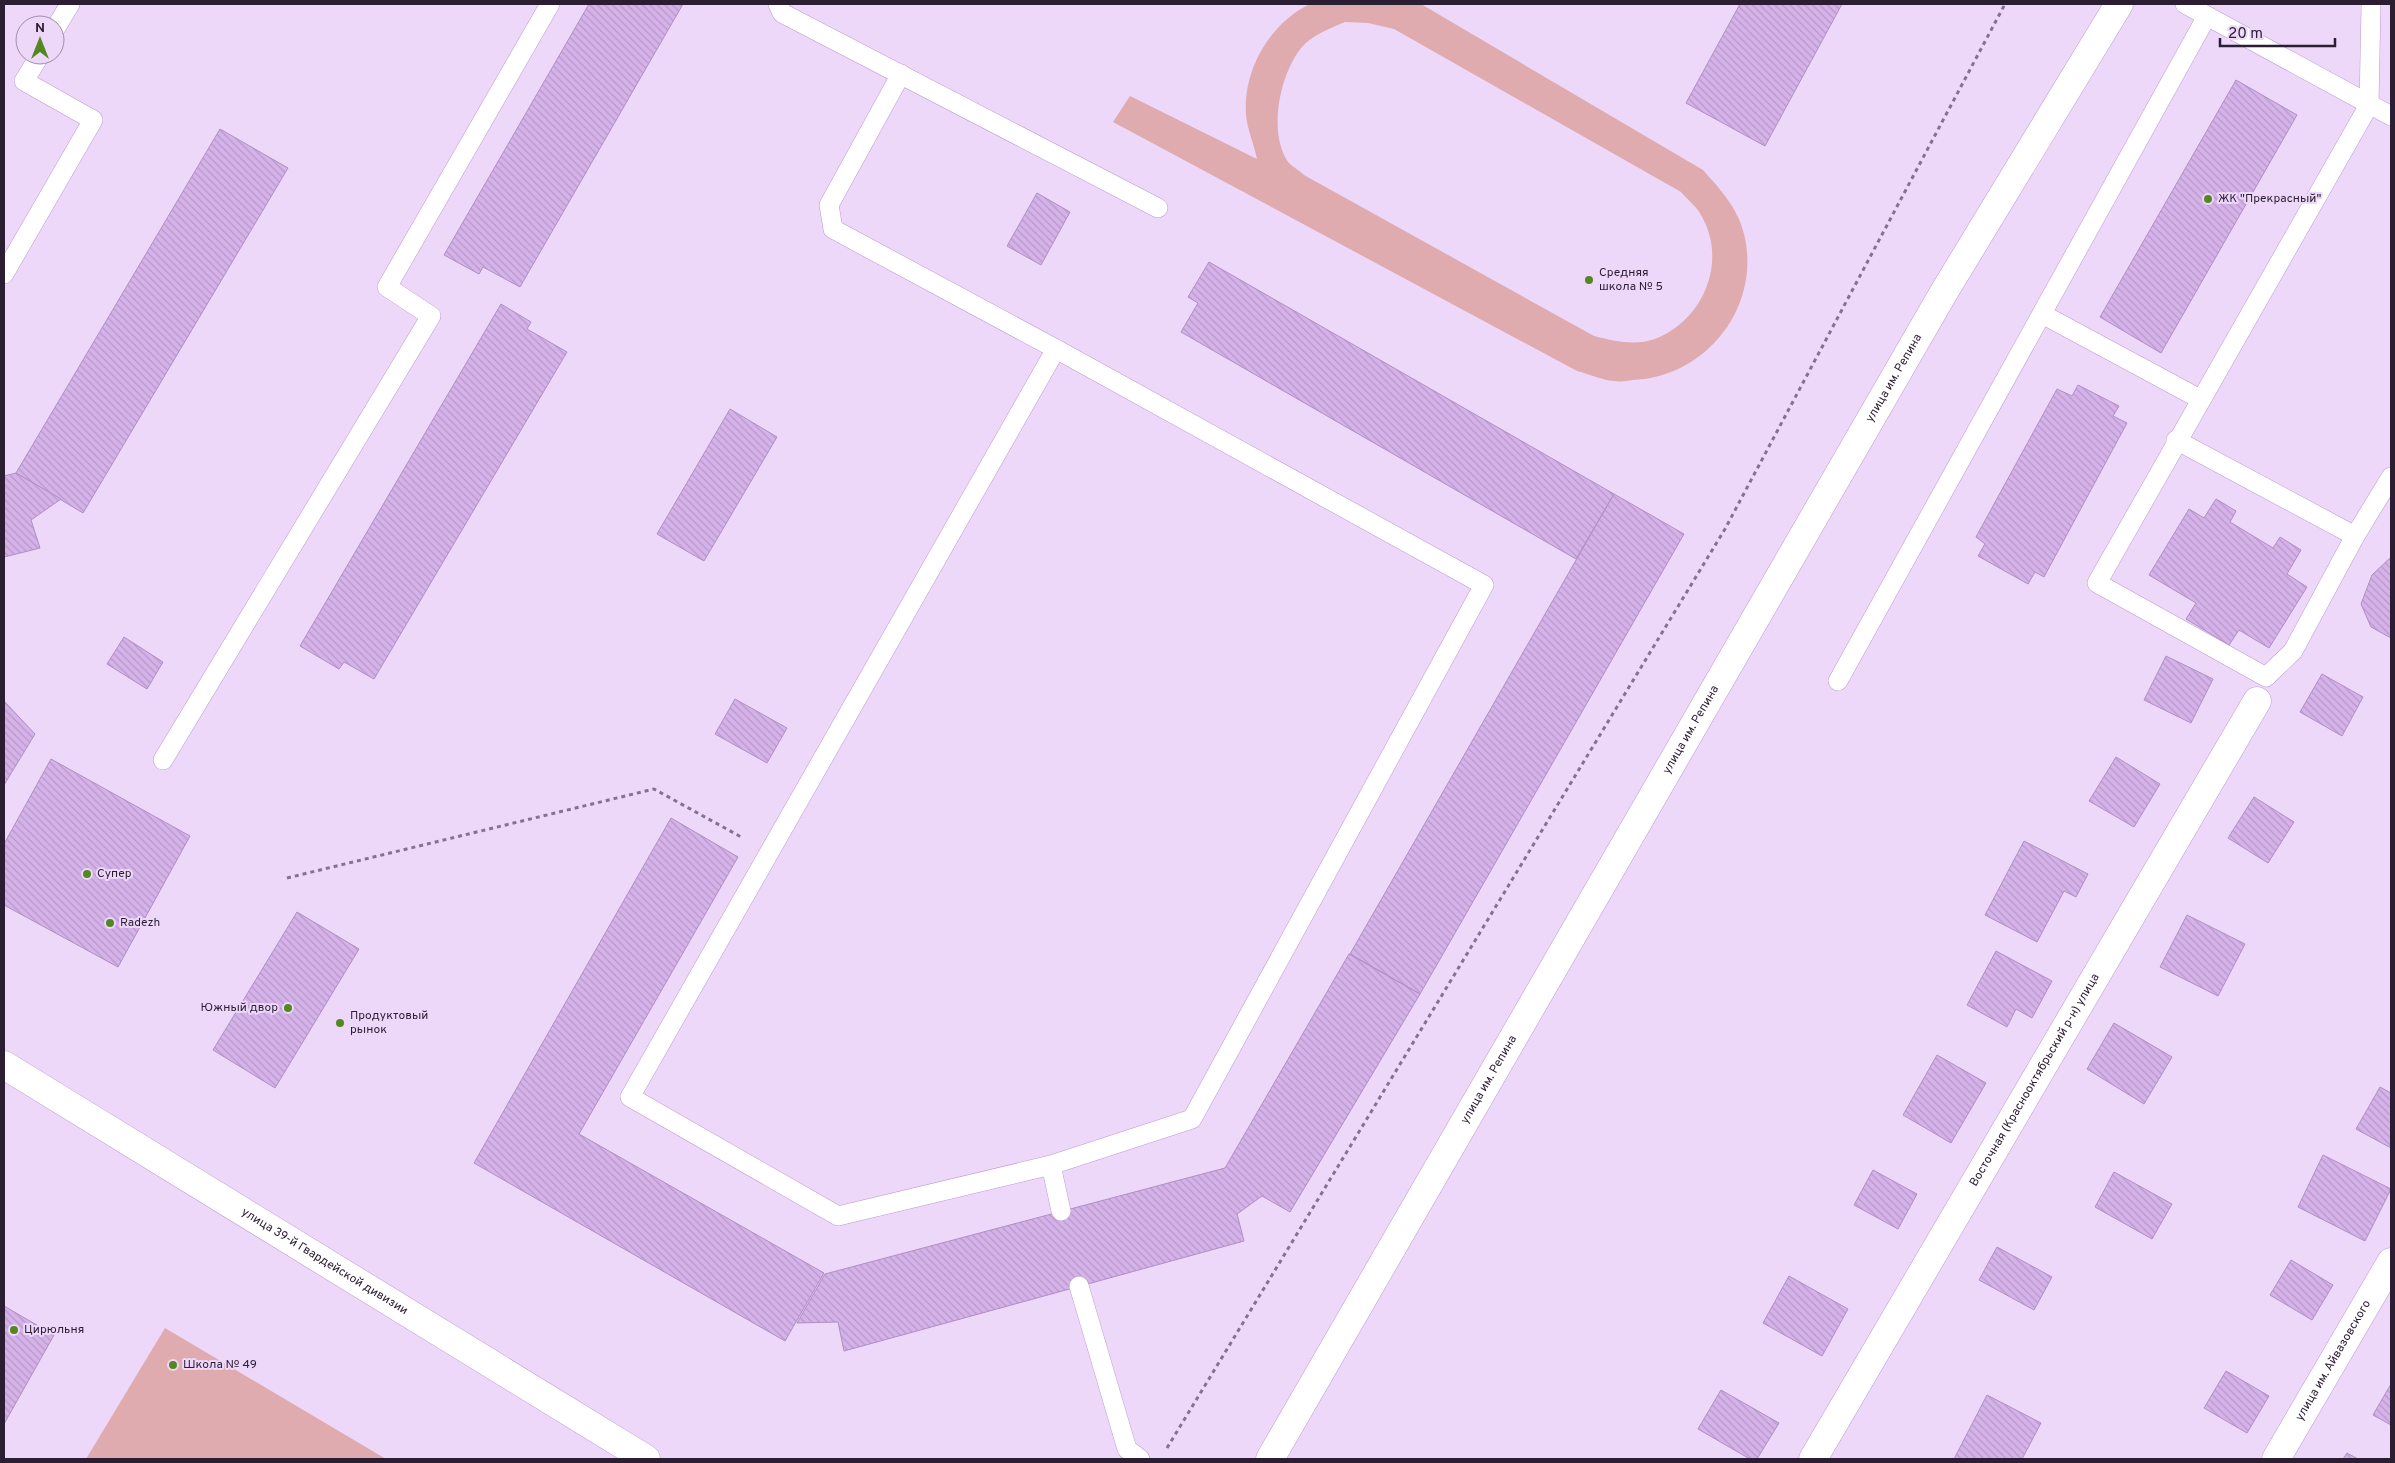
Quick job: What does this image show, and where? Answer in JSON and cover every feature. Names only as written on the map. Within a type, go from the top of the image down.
[{"type":"street","name":"улица им. Репина","points":[[1270,1459],[1944,292],[2119,4]]},
{"type":"street","name":"Восточная (Краснооктябрьский р-н) улица","points":[[1813,1459],[2257,700]]},
{"type":"street","name":"улица 39-й Гвардейской дивизии","points":[[4,1065],[646,1459]]},
{"type":"street","name":"улица им. Айвазовского","points":[[2276,1459],[2391,1262]]},
{"type":"lane","points":[[63,15],[70,4]]},
{"type":"lane","points":[[164,760],[431,316],[387,287],[550,4]]},
{"type":"lane","points":[[778,4],[782,13],[1158,208]]},
{"type":"lane","points":[[2185,4],[2391,116]]},
{"type":"lane","points":[[2371,4],[2369,105],[2176,440],[2097,583],[2266,677],[2293,651],[2355,536],[2391,478]]},
{"type":"lane","points":[[1838,681],[2207,16]]},
{"type":"lane","points":[[4,274],[93,120],[24,81],[34,65]]},
{"type":"lane","points":[[901,74],[829,205],[832,229],[1056,349],[1484,585],[1192,1119],[1051,1165],[838,1216],[630,1097],[1056,349]]},
{"type":"lane","points":[[2042,314],[2200,399]]},
{"type":"lane","points":[[2176,440],[2355,536]]},
{"type":"lane","points":[[1051,1165],[1061,1211]]},
{"type":"lane","points":[[1079,1286],[1127,1449],[1140,1459]]},
{"type":"path","points":[[1166,1451],[1725,528],[2005,4]]},
{"type":"path","points":[[287,878],[654,789],[769,853]]},
{"type":"shaded area","points":[[1310,4],[1421,4],[1703,170],[1728,199],[1744,234],[1747,261],[1745,287],[1736,311],[1723,333],[1705,352],[1684,366],[1659,376],[1616,381],[1577,371],[1113,122],[1130,96],[1257,159],[1246,114],[1246,97],[1249,81],[1254,65],[1271,36],[1296,12]],"holes":[[[1345,22],[1368,23],[1394,29],[1681,192],[1701,215],[1709,233],[1712,251],[1707,287],[1698,304],[1687,318],[1672,330],[1647,341],[1625,342],[1594,336],[1304,175],[1289,163],[1282,151],[1278,120],[1282,87],[1294,58],[1306,43],[1328,29]]]},
{"type":"shaded area","points":[[165,1328],[386,1459],[86,1459]]},
{"type":"building","points":[[589,4],[683,4],[520,287],[483,267],[479,274],[444,255]]},
{"type":"building","points":[[1740,4],[1842,4],[1765,146],[1686,103]]},
{"type":"building","name":"ЖК \"Прекрасный\"","points":[[2236,80],[2297,115],[2161,353],[2100,317]]},
{"type":"building","points":[[220,129],[288,168],[83,513],[16,473]]},
{"type":"building","points":[[1037,193],[1070,212],[1041,265],[1007,246]]},
{"type":"building","points":[[1209,262],[1614,494],[1576,559],[1181,332],[1198,303],[1188,297]]},
{"type":"building","points":[[501,304],[531,322],[527,329],[567,352],[374,679],[344,662],[339,669],[300,646]]},
{"type":"building","points":[[2078,385],[2119,406],[2113,416],[2127,423],[2044,577],[2035,572],[2028,584],[1978,556],[1985,544],[1976,537],[2057,389],[2072,396]]},
{"type":"building","points":[[730,409],[777,437],[704,561],[657,534]]},
{"type":"building","points":[[16,473],[61,499],[31,520],[40,548],[4,557],[4,476]]},
{"type":"building","points":[[1614,494],[1684,534],[1420,994],[1350,954]]},
{"type":"building","points":[[2216,499],[2236,511],[2230,522],[2273,548],[2280,537],[2301,550],[2287,574],[2307,587],[2269,648],[2239,630],[2229,645],[2186,619],[2196,603],[2149,575],[2189,509],[2204,518]]},
{"type":"building","points":[[2391,557],[2391,638],[2371,627],[2361,604],[2372,575]]},
{"type":"building","points":[[124,637],[163,662],[147,689],[107,664]]},
{"type":"building","points":[[2166,656],[2213,679],[2191,723],[2144,700]]},
{"type":"building","points":[[2322,674],[2363,697],[2342,736],[2300,712]]},
{"type":"building","points":[[735,699],[787,728],[767,763],[715,734]]},
{"type":"building","points":[[4,701],[35,734],[4,785]]},
{"type":"building","points":[[2116,757],[2160,784],[2134,827],[2089,801]]},
{"type":"building","name":"Супер","points":[[51,759],[190,836],[118,967],[4,905],[4,844]]},
{"type":"building","points":[[2254,797],[2294,822],[2268,863],[2228,838]]},
{"type":"building","points":[[671,818],[738,857],[579,1134],[824,1273],[785,1341],[474,1163]]},
{"type":"building","points":[[2024,841],[2088,874],[2076,897],[2064,891],[2037,942],[1985,915]]},
{"type":"building","points":[[297,912],[359,949],[275,1088],[213,1050]]},
{"type":"building","points":[[2187,915],[2245,944],[2218,996],[2160,967]]},
{"type":"building","points":[[1996,951],[2052,981],[2032,1018],[2016,1009],[2007,1027],[1967,1005]]},
{"type":"building","points":[[1349,954],[1420,994],[1290,1212],[1262,1196],[1237,1214],[1244,1241],[844,1351],[838,1322],[797,1323],[825,1274],[1225,1168]]},
{"type":"building","points":[[2114,1023],[2172,1057],[2144,1104],[2087,1069]]},
{"type":"building","points":[[1937,1055],[1986,1083],[1951,1143],[1903,1115]]},
{"type":"building","points":[[2380,1087],[2391,1093],[2391,1148],[2356,1129]]},
{"type":"building","points":[[2323,1155],[2391,1189],[2365,1241],[2298,1207]]},
{"type":"building","points":[[1873,1170],[1917,1194],[1898,1229],[1854,1205]]},
{"type":"building","points":[[2114,1172],[2172,1204],[2152,1239],[2095,1207]]},
{"type":"building","points":[[1997,1247],[2052,1277],[2034,1310],[1979,1280]]},
{"type":"building","points":[[2291,1260],[2333,1285],[2312,1320],[2270,1295]]},
{"type":"building","points":[[1789,1276],[1848,1309],[1822,1356],[1763,1323]]},
{"type":"building","points":[[4,1306],[54,1335],[4,1424]]},
{"type":"building","points":[[2226,1371],[2269,1396],[2247,1433],[2204,1408]]},
{"type":"building","points":[[2391,1384],[2391,1425],[2373,1415]]},
{"type":"building","points":[[1721,1390],[1779,1423],[1757,1459],[1750,1459],[1698,1429]]},
{"type":"building","points":[[1987,1395],[2041,1423],[2022,1459],[1954,1459]]},
{"type":"building","points":[[2347,1453],[2358,1459],[2343,1459]]},
{"type":"place","name":"ЖК \"Прекрасный\"","points":[[2208,199]]},
{"type":"place","name":"Средняя школа № 5","points":[[1589,280]]},
{"type":"place","name":"Супер","points":[[87,874]]},
{"type":"place","name":"Radezh","points":[[110,923]]},
{"type":"place","name":"Южный двор","points":[[288,1008]]},
{"type":"place","name":"Продуктовый рынок","points":[[340,1023]]},
{"type":"place","name":"Цирюльня","points":[[14,1330]]},
{"type":"place","name":"Школа № 49","points":[[173,1365]]}]
